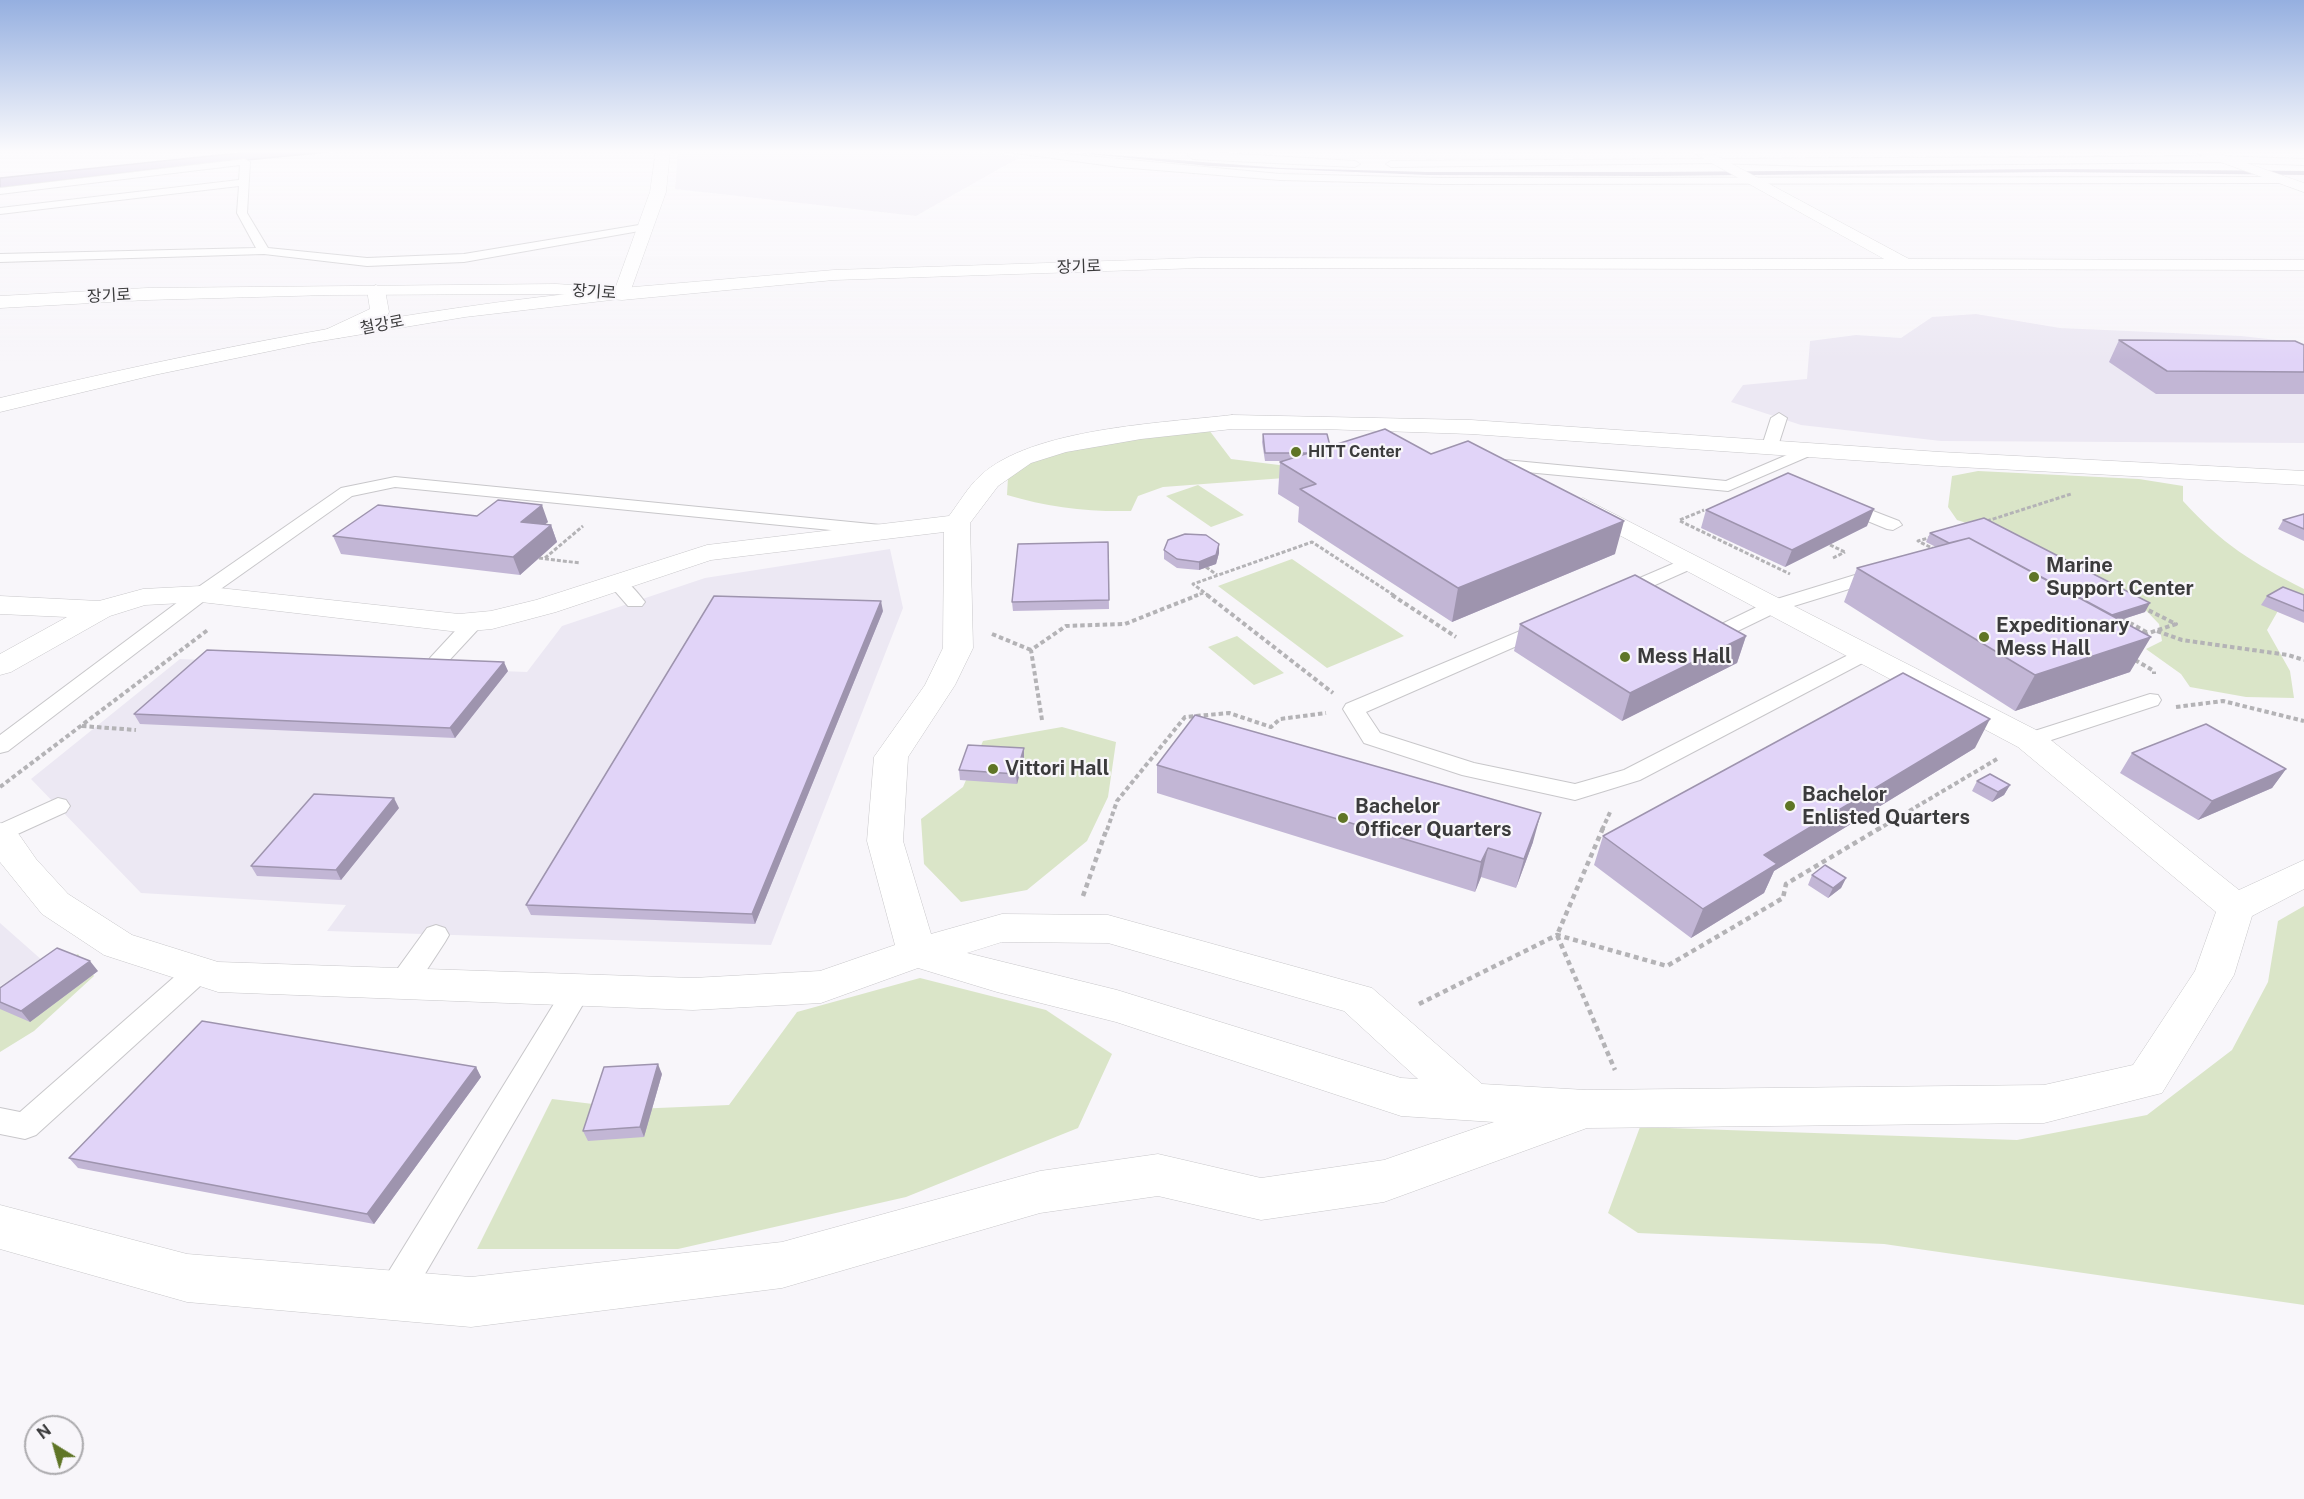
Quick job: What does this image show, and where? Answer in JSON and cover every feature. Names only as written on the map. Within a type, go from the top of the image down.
[{"type":"street","points":[[622,294],[647,221]]},
{"type":"street","points":[[1826,221],[1904,263]]},
{"type":"street","points":[[1793,263],[1839,246],[1841,241],[1835,226]]},
{"type":"street","points":[[1835,226],[1898,246],[1990,263]]},
{"type":"street","name":"장기로","points":[[0,302],[147,294],[376,290],[556,289],[622,294],[834,276],[1198,263],[2301,265]]},
{"type":"street","points":[[332,334],[380,312],[376,290]]},
{"type":"street","name":"철강로","points":[[0,405],[148,368],[443,314],[622,294]]},
{"type":"street","points":[[917,953],[885,840],[891,757],[939,685],[958,648],[957,523],[989,481],[1023,458],[1062,446],[1141,432],[1232,422],[1471,427],[1766,460],[1808,451],[2304,478]]},
{"type":"street","points":[[1471,427],[1496,460],[2030,740],[2236,908]]},
{"type":"street","points":[[0,666],[100,610],[143,597],[201,594],[459,623],[626,592],[707,553],[881,530],[957,523]]},
{"type":"street","points":[[0,605],[100,610]]},
{"type":"street","points":[[3,846],[55,904],[118,945],[218,977],[693,994],[820,987],[917,953],[1002,928],[1108,929],[1358,999],[1472,1102]]},
{"type":"street","points":[[917,953],[997,977],[1117,1006],[1401,1097],[1609,1109],[2044,1104],[2147,1080],[2214,975],[2236,908],[2304,873]]},
{"type":"street","points":[[0,1227],[187,1278],[471,1302],[782,1265],[1040,1192],[1158,1175],[1261,1199],[1384,1181],[1609,1109]]},
{"type":"lane","points":[[247,221],[264,251]]},
{"type":"lane","points":[[0,258],[264,251],[367,262],[464,258],[645,227]]},
{"type":"lane","points":[[1505,465],[1728,486],[1766,460],[1779,418]]},
{"type":"lane","points":[[1766,460],[1788,481]]},
{"type":"lane","points":[[0,746],[201,594],[347,492],[395,482],[881,530]]},
{"type":"lane","points":[[1831,499],[1893,525]]},
{"type":"lane","points":[[1874,517],[1894,506]]},
{"type":"lane","points":[[1607,599],[1691,562]]},
{"type":"lane","points":[[1706,639],[1774,606],[1897,568]]},
{"type":"lane","points":[[1565,617],[1354,710],[1372,738],[1470,770],[1575,792],[1626,776],[1865,654]]},
{"type":"lane","points":[[437,662],[475,621]]},
{"type":"lane","points":[[2030,740],[2150,700]]},
{"type":"lane","points":[[3,846],[58,806]]},
{"type":"lane","points":[[403,983],[436,935]]},
{"type":"lane","points":[[0,1120],[26,1126],[199,971]]},
{"type":"lane","points":[[393,1296],[578,989]]},
{"type":"path","points":[[1991,528],[1980,523],[2113,480],[2116,468]]},
{"type":"path","points":[[545,558],[610,503]]},
{"type":"path","points":[[1703,510],[1680,520],[1797,577]]},
{"type":"path","points":[[1939,535],[1918,541],[1939,552]]},
{"type":"path","points":[[1354,710],[1193,584],[1312,542],[1481,654]]},
{"type":"path","points":[[1206,567],[1217,575]]},
{"type":"path","points":[[1042,720],[1030,650],[1066,626],[1125,624],[1204,592]]},
{"type":"path","points":[[2135,603],[2176,624],[2139,637]]},
{"type":"path","points":[[2123,619],[2149,633]]},
{"type":"path","points":[[0,787],[208,629]]},
{"type":"path","points":[[2157,631],[2182,640],[2288,655],[2304,660]]},
{"type":"path","points":[[2128,656],[2154,671],[2150,700]]},
{"type":"path","points":[[2175,707],[2223,701],[2304,721]]},
{"type":"path","points":[[1072,928],[1117,801],[1185,717],[1229,713],[1271,727],[1280,719],[1354,710]]},
{"type":"path","points":[[81,726],[136,730]]},
{"type":"path","points":[[1557,935],[1666,966],[1782,898],[1786,884],[2030,740]]},
{"type":"path","points":[[1383,1022],[1557,935],[1626,776]]},
{"type":"path","points":[[1557,935],[1609,1109]]},
{"type":"shaded area","points":[[1976,314],[2060,328],[2241,336],[2304,343],[2304,443],[1941,441],[1801,425],[1731,402],[1743,385],[1807,379],[1810,341],[1856,335],[1901,338],[1932,317]]},
{"type":"shaded area","points":[[890,549],[903,608],[771,945],[327,931],[346,905],[141,893],[31,779],[180,659],[527,672],[562,626],[705,578]]},
{"type":"shaded area","points":[[0,923],[43,961],[0,986]]},
{"type":"green space","points":[[1209,430],[1231,459],[1303,468],[1298,477],[1163,487],[1138,496],[1131,511],[1068,508],[1007,495],[1008,477],[1026,464],[1048,454],[1103,441]]},
{"type":"green space","points":[[1978,471],[2139,479],[2183,486],[2183,501],[2225,541],[2254,561],[2304,589],[2304,599],[2279,609],[2267,630],[2290,671],[2294,698],[2246,697],[2190,687],[2181,674],[2146,649],[2162,641],[2159,624],[2135,599],[2001,534],[1957,520],[1948,507],[1952,476]]},
{"type":"green space","points":[[1198,485],[1244,515],[1211,527],[1166,496]]},
{"type":"green space","points":[[1292,559],[1404,636],[1327,668],[1218,586]]},
{"type":"green space","points":[[1237,636],[1284,673],[1254,685],[1208,647]]},
{"type":"green space","points":[[1062,727],[1116,742],[1108,797],[1087,841],[1027,890],[961,902],[924,864],[921,819],[963,787],[983,741]]},
{"type":"green space","points":[[2304,906],[2304,1305],[1884,1244],[1638,1233],[1608,1213],[1640,1127],[2017,1140],[2147,1115],[2232,1050],[2268,982],[2278,921]]},
{"type":"green space","points":[[78,954],[94,976],[34,1031],[0,1052],[0,995]]},
{"type":"green space","points":[[920,978],[1046,1010],[1112,1054],[1078,1128],[906,1197],[678,1249],[477,1249],[552,1099],[634,1109],[729,1105],[797,1012]]},
{"type":"building","points":[[2119,340],[2295,341],[2304,345],[2304,372],[2167,371]]},
{"type":"building","points":[[1385,429],[1431,454],[1468,441],[1624,521],[1458,588],[1300,489],[1316,484],[1280,462]]},
{"type":"building","points":[[1263,434],[1327,434],[1330,446],[1310,453],[1265,453]]},
{"type":"building","points":[[1788,473],[1874,509],[1792,550],[1706,510]]},
{"type":"building","points":[[498,500],[542,505],[521,522],[551,525],[513,557],[333,536],[378,505],[477,516]]},
{"type":"building","points":[[2304,514],[2304,529],[2283,520]]},
{"type":"building","points":[[1984,518],[2150,603],[2112,615],[1969,538],[1949,543],[1930,533]]},
{"type":"building","points":[[1185,534],[1206,535],[1219,544],[1216,555],[1199,562],[1177,559],[1164,550],[1168,540]]},
{"type":"building","points":[[1969,538],[2151,637],[2035,675],[1857,568]]},
{"type":"building","points":[[1108,542],[1109,600],[1012,602],[1018,544]]},
{"type":"building","points":[[1635,575],[1746,636],[1630,693],[1520,624]]},
{"type":"building","points":[[2283,587],[2304,595],[2304,611],[2267,596]]},
{"type":"building","points":[[714,596],[881,601],[752,914],[526,905]]},
{"type":"building","points":[[207,650],[504,662],[450,728],[134,714]]},
{"type":"building","name":"Bachelor Enlisted Quarters","points":[[1903,673],[1990,719],[1764,855],[1777,864],[1703,909],[1603,836]]},
{"type":"building","points":[[1195,715],[1541,813],[1524,859],[1488,848],[1481,862],[1157,765]]},
{"type":"building","points":[[2206,724],[2286,769],[2212,801],[2132,753]]},
{"type":"building","points":[[968,745],[1024,748],[1016,774],[959,770]]},
{"type":"building","points":[[1990,774],[2010,785],[1998,792],[1977,781]]},
{"type":"building","points":[[314,794],[394,798],[336,870],[251,866]]},
{"type":"building","points":[[1825,865],[1846,878],[1833,888],[1812,875]]},
{"type":"building","points":[[57,948],[90,961],[21,1011],[0,1002],[0,988]]},
{"type":"building","points":[[202,1021],[476,1067],[367,1214],[69,1158]]},
{"type":"building","points":[[658,1064],[640,1127],[583,1131],[604,1067]]},
{"type":"place","name":"HITT Center","points":[[1296,452]]},
{"type":"place","name":"Marine Support Center","points":[[2034,577]]},
{"type":"place","name":"Expeditionary Mess Hall","points":[[1984,637]]},
{"type":"place","name":"Mess Hall","points":[[1625,657]]},
{"type":"place","name":"Vittori Hall","points":[[993,769]]},
{"type":"place","name":"Bachelor Enlisted Quarters","points":[[1790,806]]},
{"type":"place","name":"Bachelor Officer Quarters","points":[[1343,818]]}]
